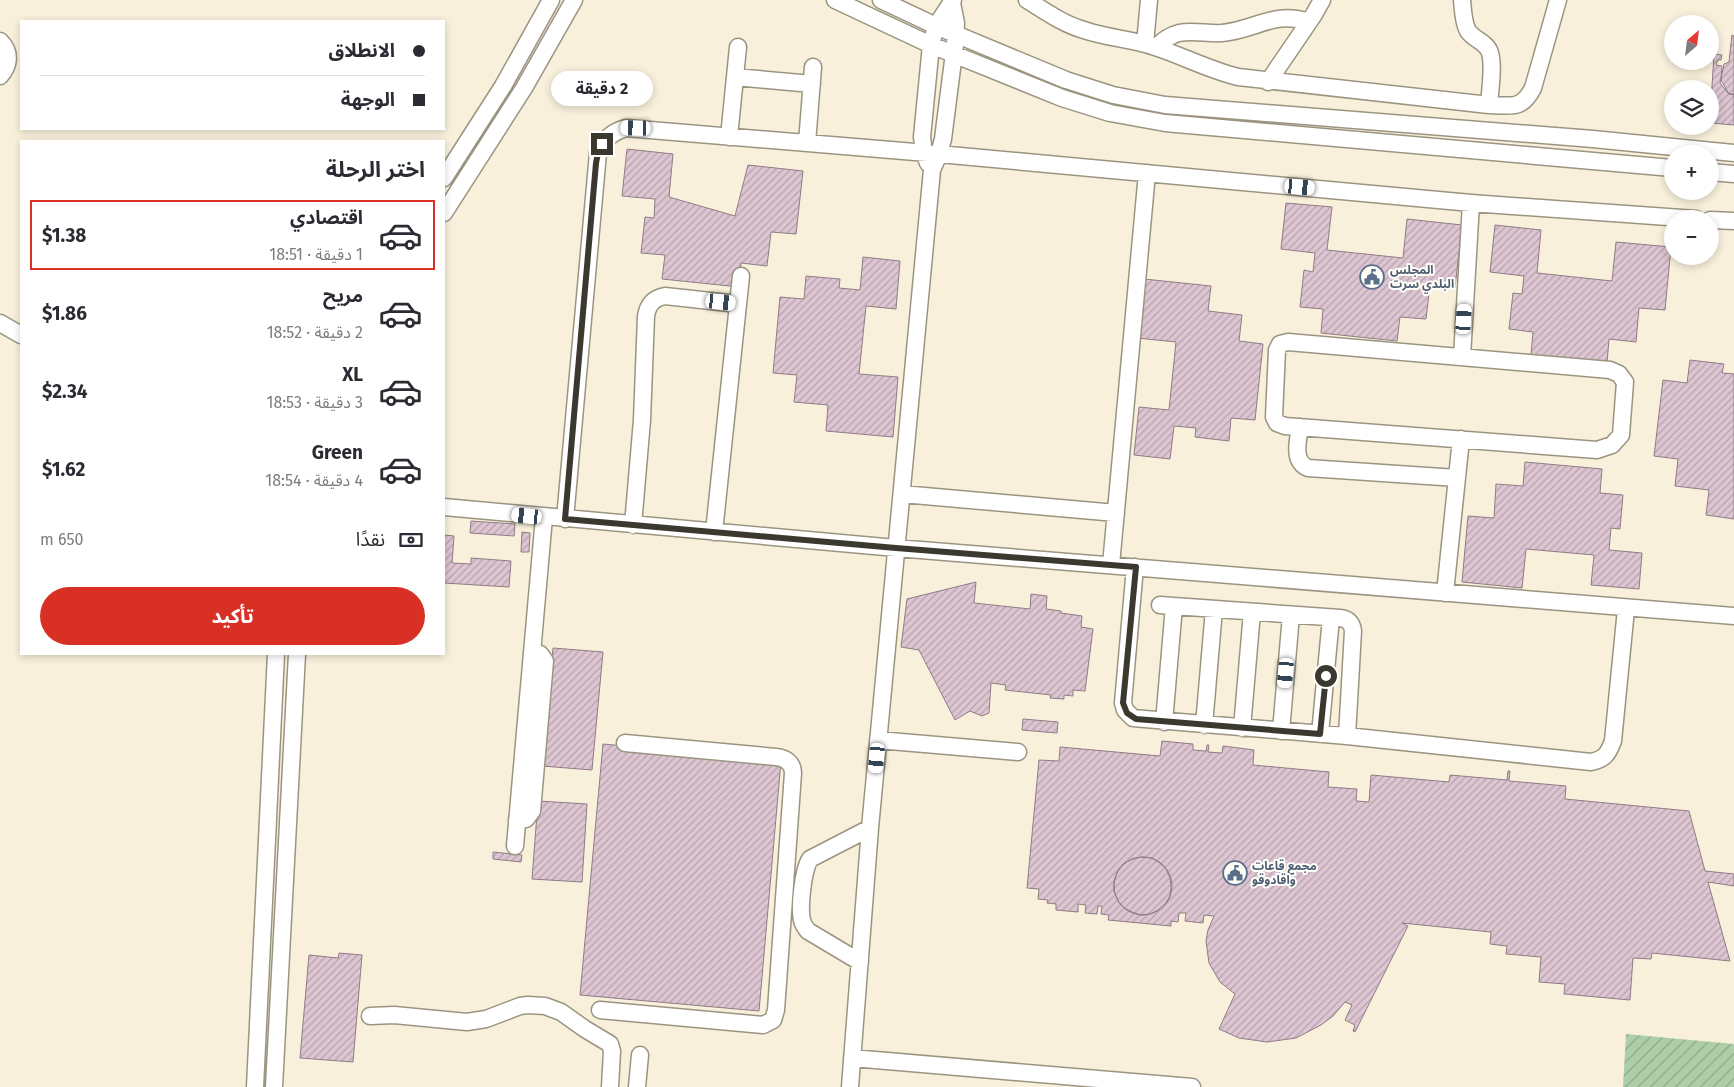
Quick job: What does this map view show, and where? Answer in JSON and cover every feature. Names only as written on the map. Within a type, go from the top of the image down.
[{"type":"street","points":[[445,176],[503,86],[551,0]]},
{"type":"street","points":[[445,211],[524,88],[574,0]]},
{"type":"street","points":[[835,0],[931,45],[1062,98],[1110,113],[1165,123],[1664,167]]},
{"type":"street","points":[[881,0],[956,35],[1066,80],[1113,95],[1165,105],[1592,139],[1734,153]]},
{"type":"street","points":[[1027,0],[1051,16],[1083,30],[1151,46],[1223,74],[1268,82],[1489,105],[1520,105],[1530,95],[1558,0]]},
{"type":"street","points":[[1149,0],[1151,46]]},
{"type":"street","points":[[1268,82],[1322,0]]},
{"type":"street","points":[[1462,0],[1468,30],[1472,36],[1486,45],[1490,51],[1492,59],[1489,105]]},
{"type":"street","points":[[850,1087],[870,828],[932,170],[932,154],[922,137],[931,45],[936,26],[952,1]]},
{"type":"street","points":[[932,154],[944,139],[956,35],[952,1]]},
{"type":"street","points":[[1151,46],[1181,32],[1234,31],[1283,17],[1292,17],[1309,22]]},
{"type":"street","points":[[0,41],[8,57],[5,70],[0,76]]},
{"type":"street","points":[[729,136],[738,47]]},
{"type":"street","points":[[807,143],[813,67]]},
{"type":"street","points":[[735,77],[812,84]]},
{"type":"street","points":[[926,102],[948,105]]},
{"type":"street","points":[[565,519],[598,153],[608,136],[626,128],[1472,203],[1664,217]]},
{"type":"street","points":[[1111,565],[1147,173]]},
{"type":"street","points":[[1719,173],[1734,174]]},
{"type":"street","points":[[1462,357],[1472,203]]},
{"type":"street","points":[[1719,221],[1734,222]]},
{"type":"street","points":[[714,532],[741,276]]},
{"type":"street","points":[[632,525],[642,420],[646,316],[649,306],[656,299],[665,296],[738,304]]},
{"type":"street","points":[[0,323],[20,334]]},
{"type":"street","points":[[1288,342],[1462,357],[1610,370],[1619,374],[1625,382],[1621,435],[1612,445],[1597,450],[1285,426],[1277,424],[1274,417],[1276,350],[1280,344],[1288,342]]},
{"type":"street","points":[[1300,427],[1298,457],[1301,464],[1308,468],[1457,478]]},
{"type":"street","points":[[1445,593],[1461,439]]},
{"type":"street","points":[[902,494],[1116,513]]},
{"type":"street","points":[[445,508],[896,548],[1626,609],[1734,616]]},
{"type":"street","points":[[515,846],[544,517]]},
{"type":"street","points":[[1136,567],[1123,706],[1133,718],[1348,736],[1591,762],[1600,760],[1609,752],[1613,741],[1626,609]]},
{"type":"street","points":[[1164,722],[1167,605],[1331,618],[1351,623],[1353,631],[1348,736]]},
{"type":"street","points":[[1204,725],[1214,609]]},
{"type":"street","points":[[1242,728],[1252,612]]},
{"type":"street","points":[[1281,731],[1291,615]]},
{"type":"street","points":[[1320,734],[1331,618]]},
{"type":"street","points":[[255,1087],[276,655]]},
{"type":"street","points":[[274,1087],[297,655]]},
{"type":"street","points":[[878,740],[1018,752]]},
{"type":"street","points":[[600,1010],[759,1025],[770,1023],[775,1017],[776,1010],[793,773],[789,761],[785,758],[776,757],[625,743]]},
{"type":"street","points":[[860,962],[803,926],[801,919],[802,897],[806,865],[810,860],[870,828]]},
{"type":"street","points":[[785,894],[802,897]]},
{"type":"street","points":[[370,1016],[394,1015],[467,1022],[486,1019],[520,1006],[545,1006],[561,1012],[610,1044],[612,1051],[610,1087]]},
{"type":"street","points":[[637,1087],[640,1055]]},
{"type":"street","points":[[852,1058],[1092,1082],[1182,1086]]},
{"type":"green space","points":[[1626,1034],[1734,1044],[1734,1087],[1623,1087]]},
{"type":"building","points":[[1732,35],[1734,36],[1734,95],[1729,94],[1720,83],[1724,64],[1729,62]]},
{"type":"building","points":[[1719,66],[1722,66],[1721,80],[1729,94],[1734,94],[1734,125],[1719,124],[1719,80],[1712,80],[1713,70],[1719,70]]},
{"type":"building","points":[[627,149],[673,154],[669,197],[735,216],[748,165],[803,171],[796,234],[771,232],[767,266],[741,263],[739,287],[662,279],[665,255],[641,253],[645,217],[654,218],[655,199],[622,196]]},
{"type":"building","points":[[1286,203],[1332,207],[1327,250],[1403,258],[1407,219],[1462,225],[1455,288],[1430,285],[1426,319],[1400,317],[1397,341],[1321,333],[1323,309],[1300,307],[1304,270],[1313,272],[1315,253],[1281,249]]},
{"type":"building","points":[[1495,225],[1541,230],[1537,273],[1612,281],[1616,242],[1664,246],[1664,265],[1669,265],[1665,310],[1639,308],[1636,342],[1609,339],[1607,363],[1531,355],[1533,332],[1509,329],[1513,293],[1522,294],[1524,276],[1490,272]]},
{"type":"building","points":[[863,257],[900,261],[896,309],[866,306],[859,374],[898,377],[893,437],[826,431],[828,405],[794,402],[797,375],[773,373],[780,297],[804,299],[806,276],[840,279],[839,288],[860,290]]},
{"type":"building","points":[[1144,279],[1211,286],[1208,311],[1242,315],[1239,341],[1263,344],[1255,420],[1231,418],[1229,441],[1195,437],[1196,428],[1174,426],[1170,459],[1134,455],[1139,407],[1169,410],[1176,342],[1137,338]]},
{"type":"building","points":[[1690,360],[1724,364],[1722,373],[1734,374],[1734,519],[1706,515],[1709,490],[1675,486],[1678,459],[1654,456],[1663,380],[1687,383]]},
{"type":"building","points":[[1525,462],[1602,469],[1600,493],[1623,495],[1620,529],[1611,528],[1609,550],[1642,553],[1639,589],[1591,585],[1594,555],[1526,549],[1522,588],[1462,582],[1468,516],[1494,518],[1496,484],[1523,486]]},
{"type":"building","points":[[471,521],[515,524],[514,536],[470,533]]},
{"type":"building","points":[[522,532],[530,533],[529,552],[521,552]]},
{"type":"building","points":[[445,535],[454,536],[452,563],[471,564],[471,558],[511,561],[509,587],[445,583]]},
{"type":"building","points":[[976,582],[974,603],[1030,609],[1031,594],[1047,596],[1046,609],[1082,616],[1081,627],[1093,629],[1085,691],[1073,690],[1073,696],[1064,695],[1064,699],[1050,698],[1051,695],[1005,690],[1006,685],[991,683],[989,713],[982,716],[970,711],[955,720],[919,650],[901,647],[907,599]]},
{"type":"building","points":[[553,648],[603,652],[592,770],[542,766]]},
{"type":"building","points":[[1023,719],[1058,722],[1057,733],[1022,730]]},
{"type":"building","points":[[1162,741],[1193,744],[1193,750],[1206,751],[1207,745],[1209,745],[1208,752],[1222,753],[1223,746],[1254,750],[1253,765],[1329,772],[1328,787],[1357,789],[1356,801],[1369,802],[1371,775],[1449,782],[1450,775],[1507,780],[1508,771],[1510,771],[1509,781],[1566,786],[1565,799],[1689,811],[1705,871],[1734,874],[1734,886],[1708,882],[1730,961],[1652,953],[1651,959],[1633,958],[1630,1000],[1564,994],[1565,984],[1539,982],[1541,957],[1506,954],[1507,946],[1490,944],[1491,932],[1402,923],[1408,926],[1355,1032],[1353,1031],[1355,1025],[1345,1020],[1352,1005],[1345,1002],[1333,1016],[1321,1025],[1296,1038],[1267,1042],[1239,1038],[1219,1029],[1235,994],[1220,982],[1209,963],[1206,941],[1214,916],[1204,915],[1203,923],[1185,921],[1186,913],[1179,913],[1178,922],[1171,921],[1171,926],[1108,920],[1109,915],[1101,914],[1102,906],[1098,906],[1097,914],[1085,913],[1086,905],[1078,904],[1078,912],[1056,910],[1056,904],[1047,903],[1048,900],[1038,899],[1039,889],[1027,888],[1039,760],[1059,761],[1060,747],[1160,756]],"holes":[[[1152,858],[1166,869],[1170,878],[1170,896],[1158,910],[1150,914],[1141,915],[1124,908],[1118,901],[1114,891],[1114,881],[1117,872],[1123,864],[1132,859]]]},
{"type":"building","points":[[603,744],[781,761],[759,1011],[580,995]]},
{"type":"building","points":[[538,801],[587,804],[582,882],[532,879]]},
{"type":"building","points":[[493,852],[522,855],[521,862],[493,859]]},
{"type":"building","points":[[1143,857],[1154,859],[1167,870],[1172,886],[1170,897],[1159,910],[1143,915],[1132,913],[1119,902],[1114,886],[1116,875],[1127,862]]},
{"type":"building","points":[[339,953],[362,955],[353,1062],[300,1058],[309,955],[338,958]]},
{"type":"place","name":"المجلس البلدي سرت","points":[[1372,277]]},
{"type":"place","name":"مجمع قاعات واقادوقو","points":[[1235,873]]},
{"type":"route","points":[[602,144],[596,163],[565,519],[1136,567],[1123,703],[1127,713],[1136,719],[1320,734],[1326,676]]}]
